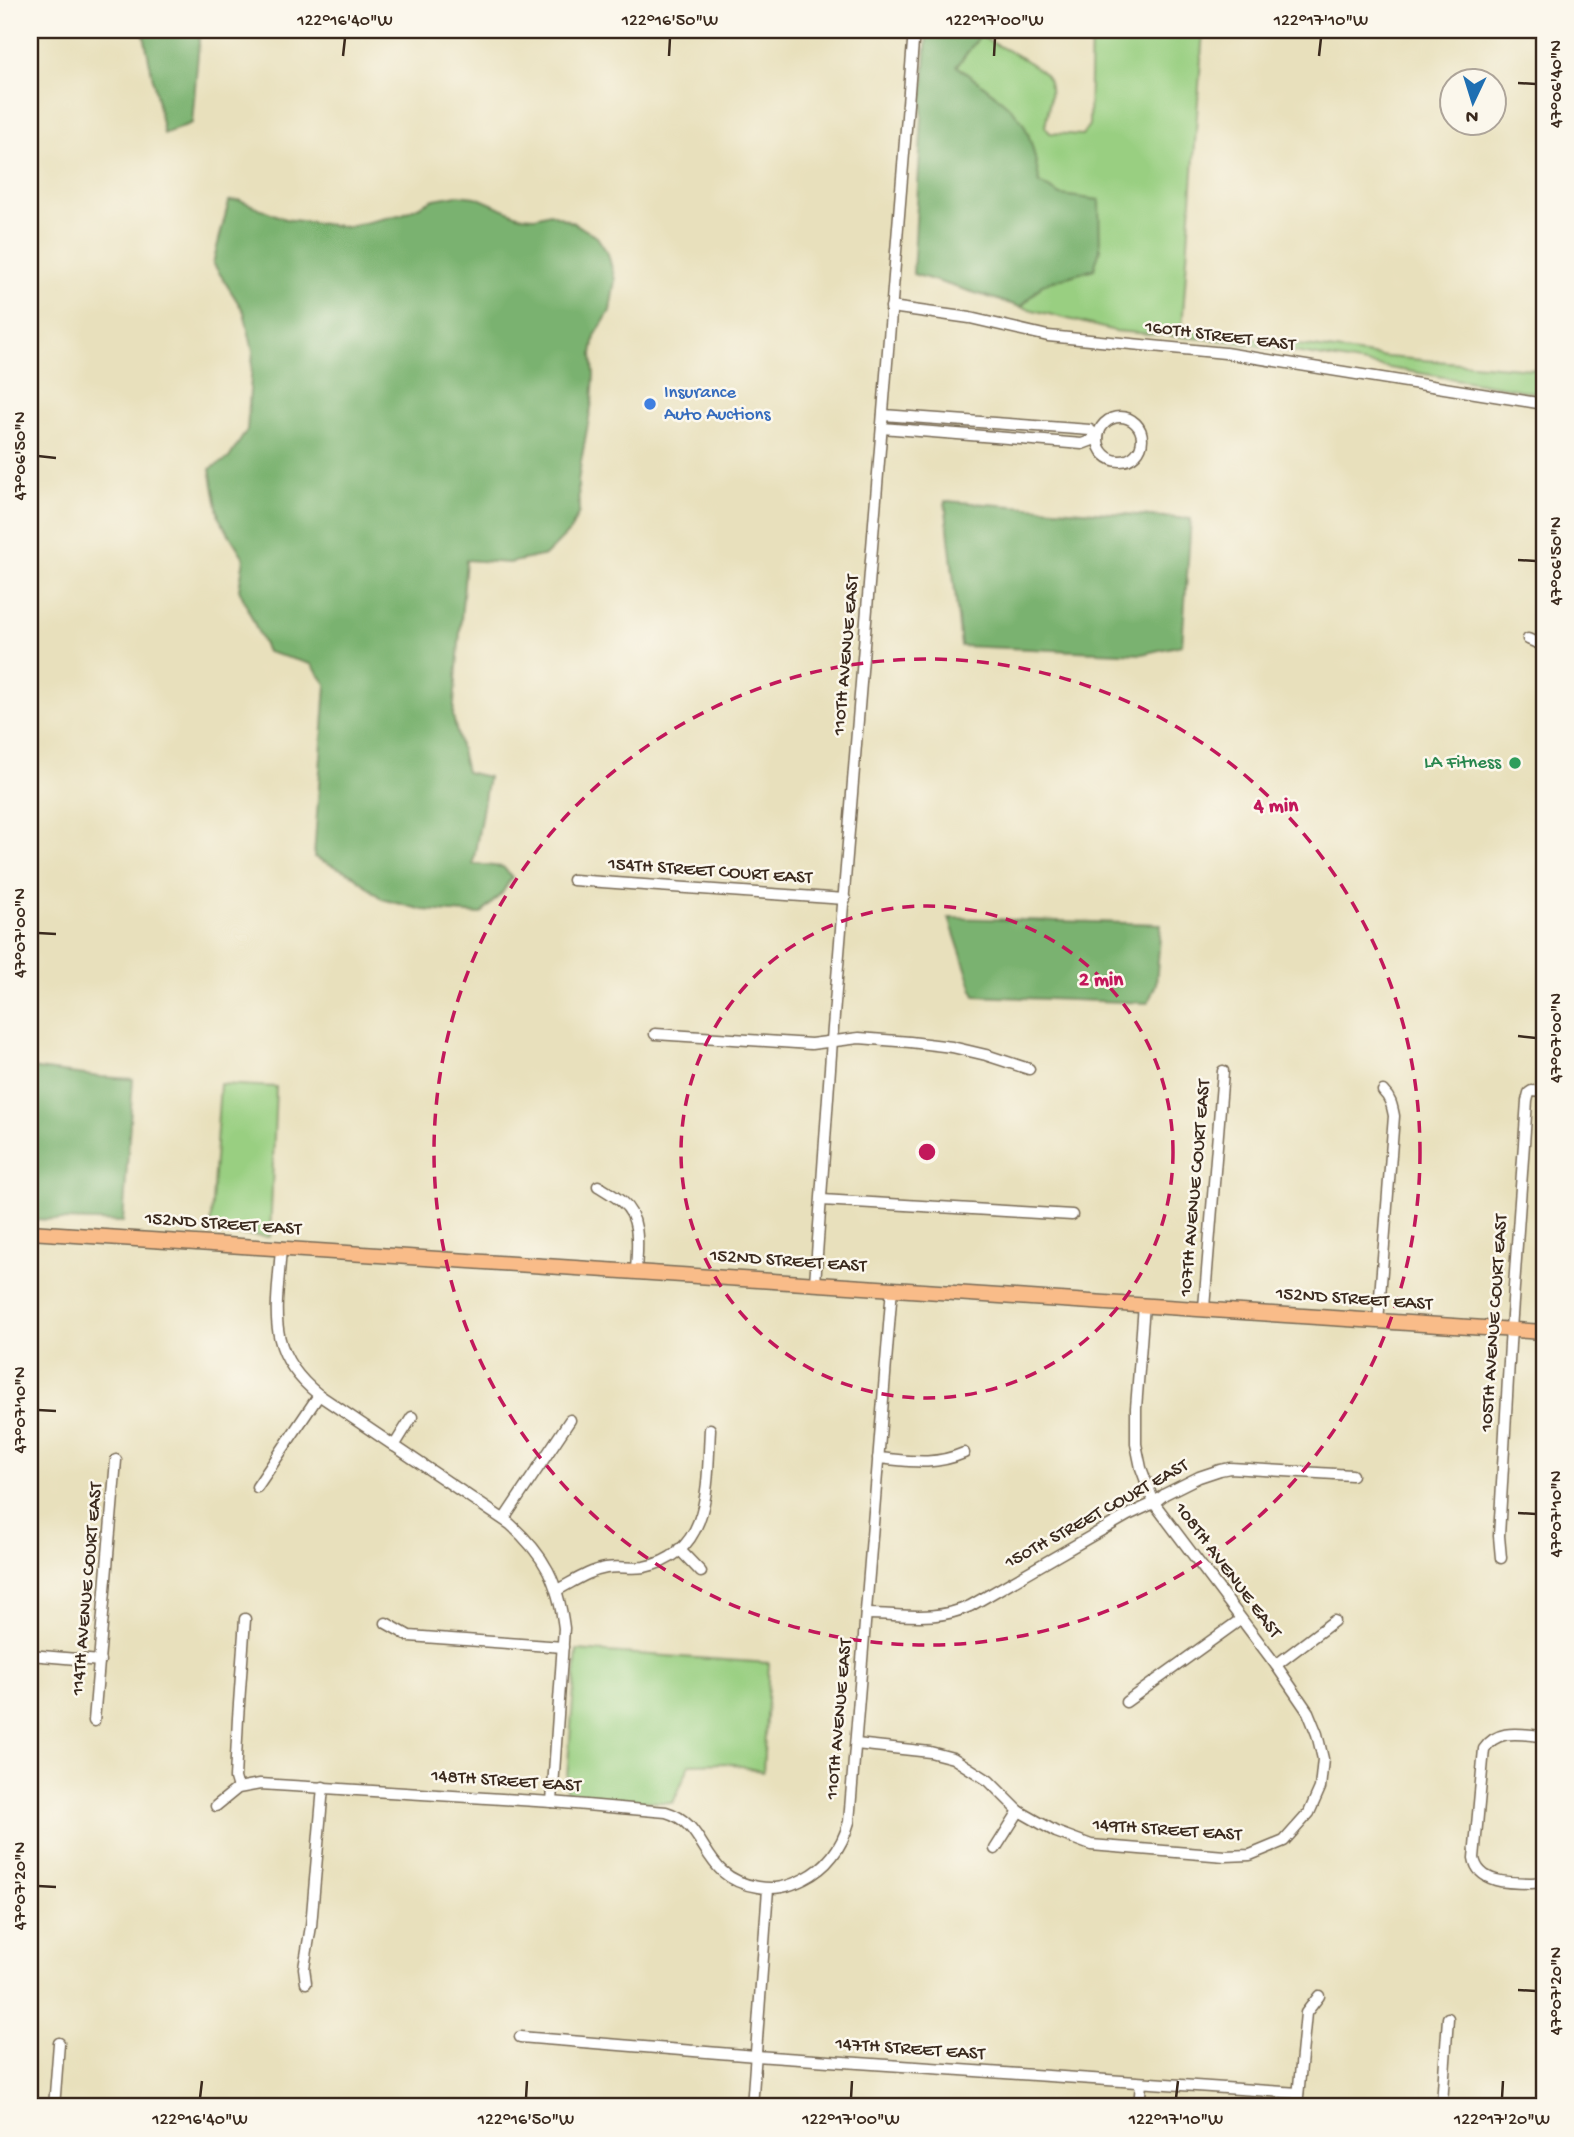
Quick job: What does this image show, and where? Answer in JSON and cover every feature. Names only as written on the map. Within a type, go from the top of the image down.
[{"type":"main road","name":"152ND STREET EAST","points":[[30,1232],[1544,1332]]},
{"type":"street","name":"110TH AVENUE EAST","points":[[815,1283],[832,1040],[914,30]]},
{"type":"street","name":"160TH STREET EAST","points":[[891,307],[970,318],[1048,336],[1225,353],[1544,404]]},
{"type":"street","points":[[883,415],[1090,430],[1098,438],[1102,452],[1107,457],[1121,461],[1135,456],[1142,443],[1136,423],[1123,417],[1109,420],[1098,438]]},
{"type":"street","points":[[882,428],[1082,444],[1098,438]]},
{"type":"street","points":[[1528,639],[1544,646]]},
{"type":"street","name":"154TH STREET COURT EAST","points":[[573,880],[845,899]]},
{"type":"street","points":[[655,1034],[811,1044],[859,1038],[952,1047],[1029,1069]]},
{"type":"street","name":"107TH AVENUE COURT EAST","points":[[1204,1308],[1223,1071]]},
{"type":"street","points":[[1378,1322],[1394,1116],[1389,1097],[1383,1091]]},
{"type":"street","name":"105TH AVENUE COURT EAST","points":[[1501,1558],[1499,1536],[1527,1101],[1532,1091],[1544,1092]]},
{"type":"street","points":[[598,1186],[623,1202],[633,1217],[637,1237],[636,1271]]},
{"type":"street","points":[[822,1200],[1072,1215]]},
{"type":"street","points":[[281,1248],[276,1322],[281,1349],[296,1375],[319,1395],[504,1519],[533,1547],[549,1572],[560,1599],[564,1628],[552,1802]]},
{"type":"street","name":"110TH AVENUE EAST","points":[[768,1889],[785,1888],[808,1877],[826,1864],[840,1846],[849,1822],[892,1288]]},
{"type":"street","name":"108TH AVENUE EAST","points":[[1144,1306],[1136,1444],[1140,1468],[1154,1503],[1276,1665],[1308,1712],[1318,1734],[1323,1759],[1315,1801],[1309,1813],[1289,1837]]},
{"type":"street","points":[[257,1487],[319,1395]]},
{"type":"street","points":[[394,1446],[412,1416]]},
{"type":"street","points":[[504,1519],[570,1420]]},
{"type":"street","points":[[557,1590],[596,1570],[658,1563],[679,1549],[693,1534],[704,1510],[710,1429]]},
{"type":"street","points":[[878,1458],[932,1462],[948,1460],[964,1452]]},
{"type":"street","name":"114TH AVENUE COURT EAST","points":[[94,1721],[116,1460]]},
{"type":"street","name":"150TH STREET COURT EAST","points":[[866,1614],[940,1616],[955,1613],[1154,1503],[1165,1494],[1220,1470],[1230,1468],[1352,1475]]},
{"type":"street","points":[[679,1549],[701,1572]]},
{"type":"street","points":[[216,1805],[238,1788],[235,1778],[237,1718],[245,1619]]},
{"type":"street","points":[[1126,1702],[1240,1620]]},
{"type":"street","points":[[1276,1665],[1334,1620]]},
{"type":"street","points":[[386,1623],[409,1636],[563,1647]]},
{"type":"street","points":[[30,1655],[100,1661]]},
{"type":"street","points":[[1544,1736],[1499,1735],[1490,1740],[1484,1749],[1474,1858],[1479,1872],[1492,1880],[1544,1883]]},
{"type":"street","name":"149TH STREET EAST","points":[[856,1744],[921,1750],[953,1758],[989,1781],[1019,1811],[1056,1832],[1091,1845],[1238,1856],[1250,1855],[1289,1837]]},
{"type":"street","name":"148TH STREET EAST","points":[[238,1788],[260,1784],[323,1787],[552,1802],[673,1814],[690,1826],[713,1863],[729,1878],[768,1889]]},
{"type":"street","points":[[306,1983],[304,1968],[311,1926],[323,1787]]},
{"type":"street","points":[[995,1849],[1019,1811]]},
{"type":"street","points":[[752,2107],[768,1889]]},
{"type":"street","points":[[1297,2107],[1306,2013],[1320,1996]]},
{"type":"street","points":[[1448,2018],[1442,2104],[1489,2107]]},
{"type":"street","name":"147TH STREET EAST","points":[[520,2037],[1298,2093]]},
{"type":"street","points":[[54,2107],[59,2043]]},
{"type":"street","points":[[1139,2107],[1141,2083]]},
{"type":"green space","points":[[143,30],[200,30],[192,123],[164,134]]},
{"type":"green space","points":[[927,30],[984,30],[957,66],[1000,99],[1021,120],[1031,142],[1040,183],[1061,195],[1099,200],[1100,249],[1094,269],[1043,284],[1021,307],[913,274]]},
{"type":"green space","points":[[1091,30],[1099,30],[1103,41],[1117,43],[1126,30],[1203,30],[1182,329],[1387,357],[1544,370],[1544,394],[1228,341],[1115,331],[1021,307],[1043,284],[1094,269],[1061,195],[1039,183],[1030,142],[1020,120],[999,98],[957,66],[980,36],[1019,56],[1039,69],[1049,82],[1050,99],[1045,127],[1050,133],[1082,135],[1089,125]]},
{"type":"green space","points":[[457,195],[476,197],[520,216],[535,217],[550,213],[574,223],[597,237],[608,254],[615,280],[610,311],[595,336],[592,354],[592,402],[578,482],[579,512],[570,531],[546,555],[509,563],[466,560],[453,716],[466,772],[488,777],[473,864],[503,867],[512,877],[502,893],[481,914],[423,910],[382,899],[352,874],[314,857],[326,684],[311,664],[267,652],[239,589],[244,558],[219,518],[210,469],[229,458],[247,430],[253,351],[244,312],[213,263],[229,201],[240,200],[285,219],[347,227],[403,214],[434,199]]},
{"type":"green space","points":[[945,501],[1191,519],[1182,645],[1142,654],[961,646]]},
{"type":"green space","points":[[949,918],[1161,924],[1156,984],[1148,1003],[975,996]]},
{"type":"green space","points":[[30,1068],[133,1079],[123,1222],[30,1219]]},
{"type":"green space","points":[[220,1084],[276,1087],[270,1237],[210,1233]]},
{"type":"green space","points":[[577,1650],[769,1663],[763,1772],[729,1763],[690,1764],[673,1803],[568,1795],[566,1790]]},
{"type":"place","name":"Insurance Auto Auctions","points":[[650,404]]},
{"type":"place","name":"LA Fitness","points":[[1515,763]]}]
